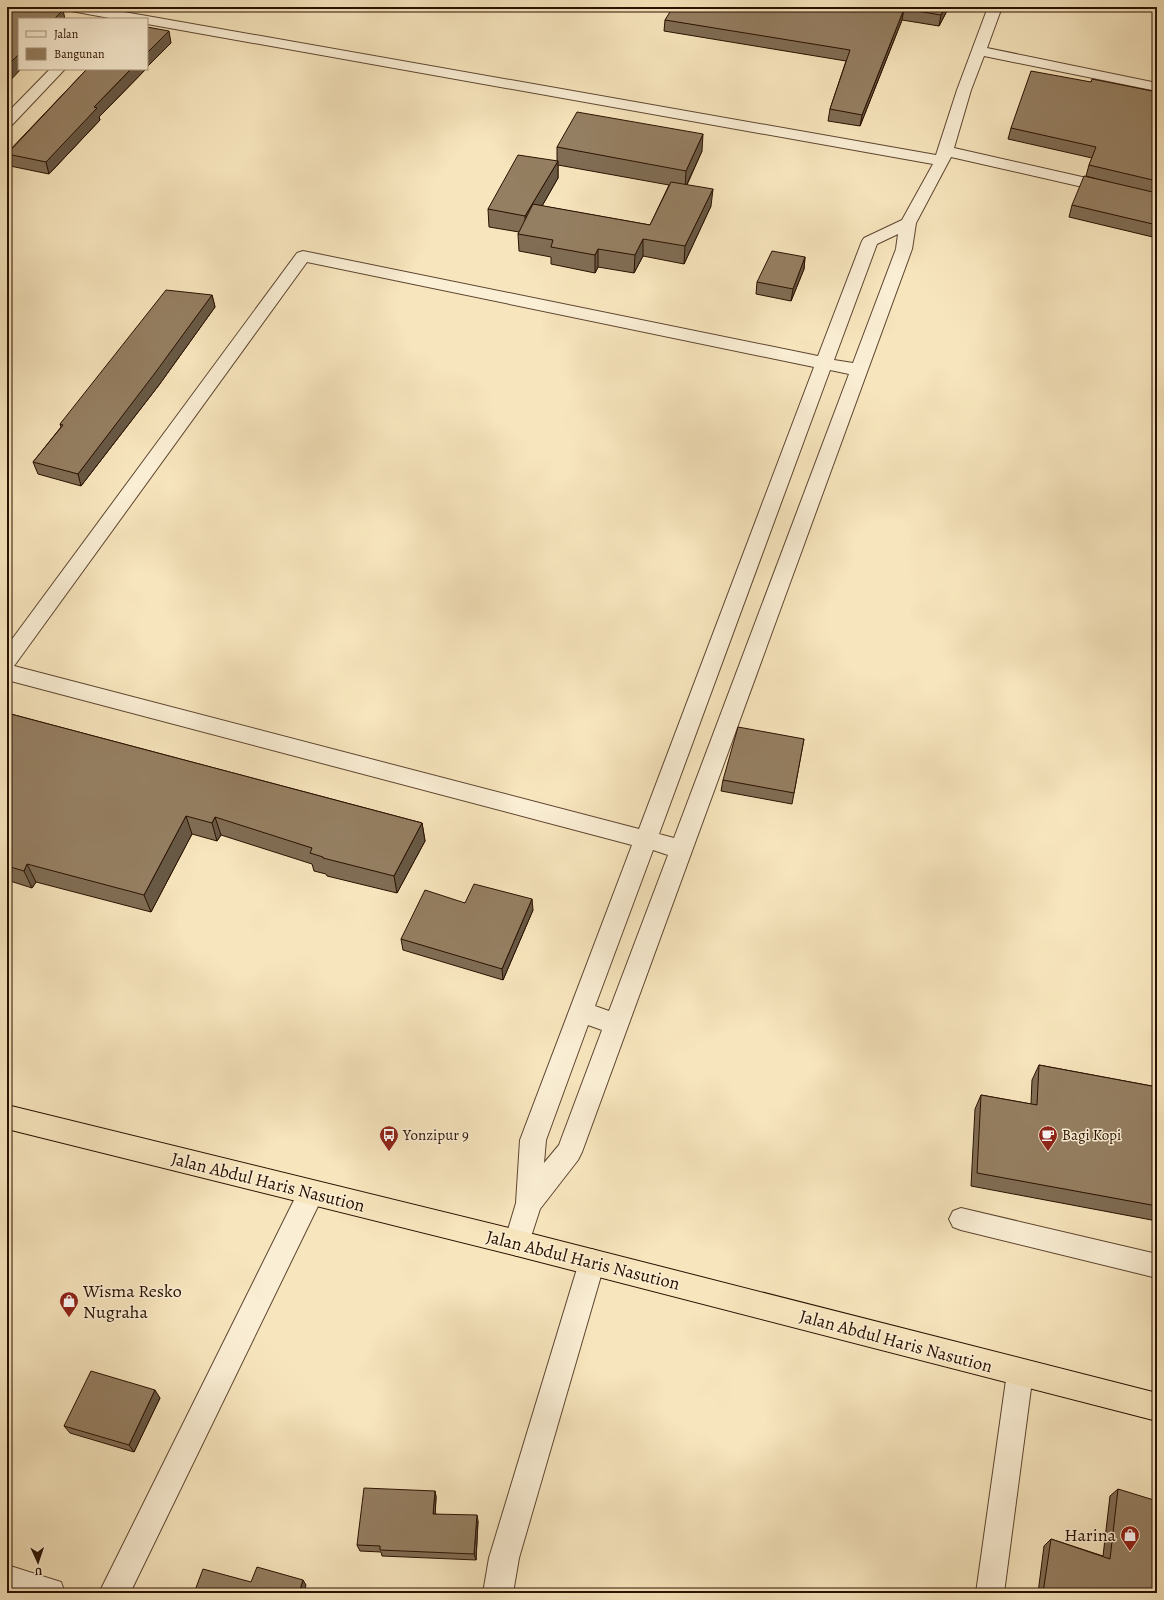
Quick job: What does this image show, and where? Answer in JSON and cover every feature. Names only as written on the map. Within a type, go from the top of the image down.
[{"type":"highway","name":"Jalan Abdul Haris Nasution","points":[[7,1117],[517,1243],[1157,1407]]},
{"type":"street","points":[[71,7],[108,16],[129,18]]},
{"type":"street","points":[[529,1203],[569,1152],[904,248],[908,223],[943,156],[964,90],[995,7]]},
{"type":"street","points":[[148,20],[943,156],[1157,198]]},
{"type":"street","points":[[979,51],[1157,87]]},
{"type":"street","points":[[7,122],[57,70]]},
{"type":"street","points":[[517,1243],[529,1203],[533,1140],[870,241],[908,223]]},
{"type":"street","points":[[7,661],[304,256],[858,370]]},
{"type":"street","points":[[7,672],[682,849]]},
{"type":"street","points":[[580,1012],[617,1024]]},
{"type":"street","points":[[114,1593],[311,1193]]},
{"type":"street","points":[[498,1593],[504,1558],[592,1262]]},
{"type":"street","points":[[7,1580],[50,1593]]},
{"type":"lane","points":[[961,1219],[1157,1266]]},
{"type":"lane","points":[[990,1593],[1020,1373]]},
{"type":"building","points":[[17,7],[43,7],[63,10],[55,18],[18,18],[18,55],[7,66],[7,15],[9,15]]},
{"type":"building","points":[[673,7],[945,7],[941,15],[904,9],[862,115],[830,109],[850,50],[665,20]]},
{"type":"building","points":[[148,27],[169,31],[148,52]]},
{"type":"building","points":[[86,70],[130,70],[94,107],[97,108],[46,162],[7,154]]},
{"type":"building","points":[[1031,71],[1091,82],[1092,79],[1157,92],[1157,181],[1089,165],[1096,147],[1011,128]]},
{"type":"building","points":[[577,112],[703,134],[686,171],[557,147]]},
{"type":"building","points":[[518,155],[558,161],[525,216],[488,209]]},
{"type":"building","points":[[1084,176],[1157,193],[1157,225],[1072,205]]},
{"type":"building","points":[[671,182],[713,189],[685,246],[643,239],[635,255],[598,249],[595,255],[551,247],[553,240],[518,234],[533,204],[650,225]]},
{"type":"building","points":[[772,251],[805,257],[793,289],[757,282]]},
{"type":"building","points":[[166,290],[212,295],[78,474],[33,462],[63,425],[60,424]]},
{"type":"building","points":[[7,713],[422,823],[394,876],[323,858],[310,853],[312,848],[215,817],[212,823],[186,816],[144,895],[27,864],[24,871],[7,866]]},
{"type":"building","points":[[738,727],[804,739],[794,793],[723,780]]},
{"type":"building","points":[[474,884],[532,899],[502,969],[401,939],[425,890],[465,903]]},
{"type":"building","name":"Bagi Kopi","points":[[1039,1065],[1157,1087],[1157,1206],[977,1173],[981,1095],[1037,1105]]},
{"type":"building","points":[[91,1371],[155,1390],[129,1445],[64,1426]]},
{"type":"building","points":[[364,1488],[435,1491],[433,1514],[477,1515],[474,1554],[380,1550],[380,1546],[357,1545]]},
{"type":"building","points":[[1118,1489],[1157,1501],[1157,1593],[1043,1593],[1051,1539],[1110,1559]]},
{"type":"building","points":[[257,1567],[303,1580],[299,1593],[194,1593],[203,1569],[251,1582]]},
{"type":"place","name":"Yonzipur 9","points":[[389,1152]]},
{"type":"place","name":"Bagi Kopi","points":[[1048,1152]]},
{"type":"place","name":"Wisma Resko Nugraha","points":[[69,1318]]},
{"type":"place","name":"Harina","points":[[1130,1552]]}]
